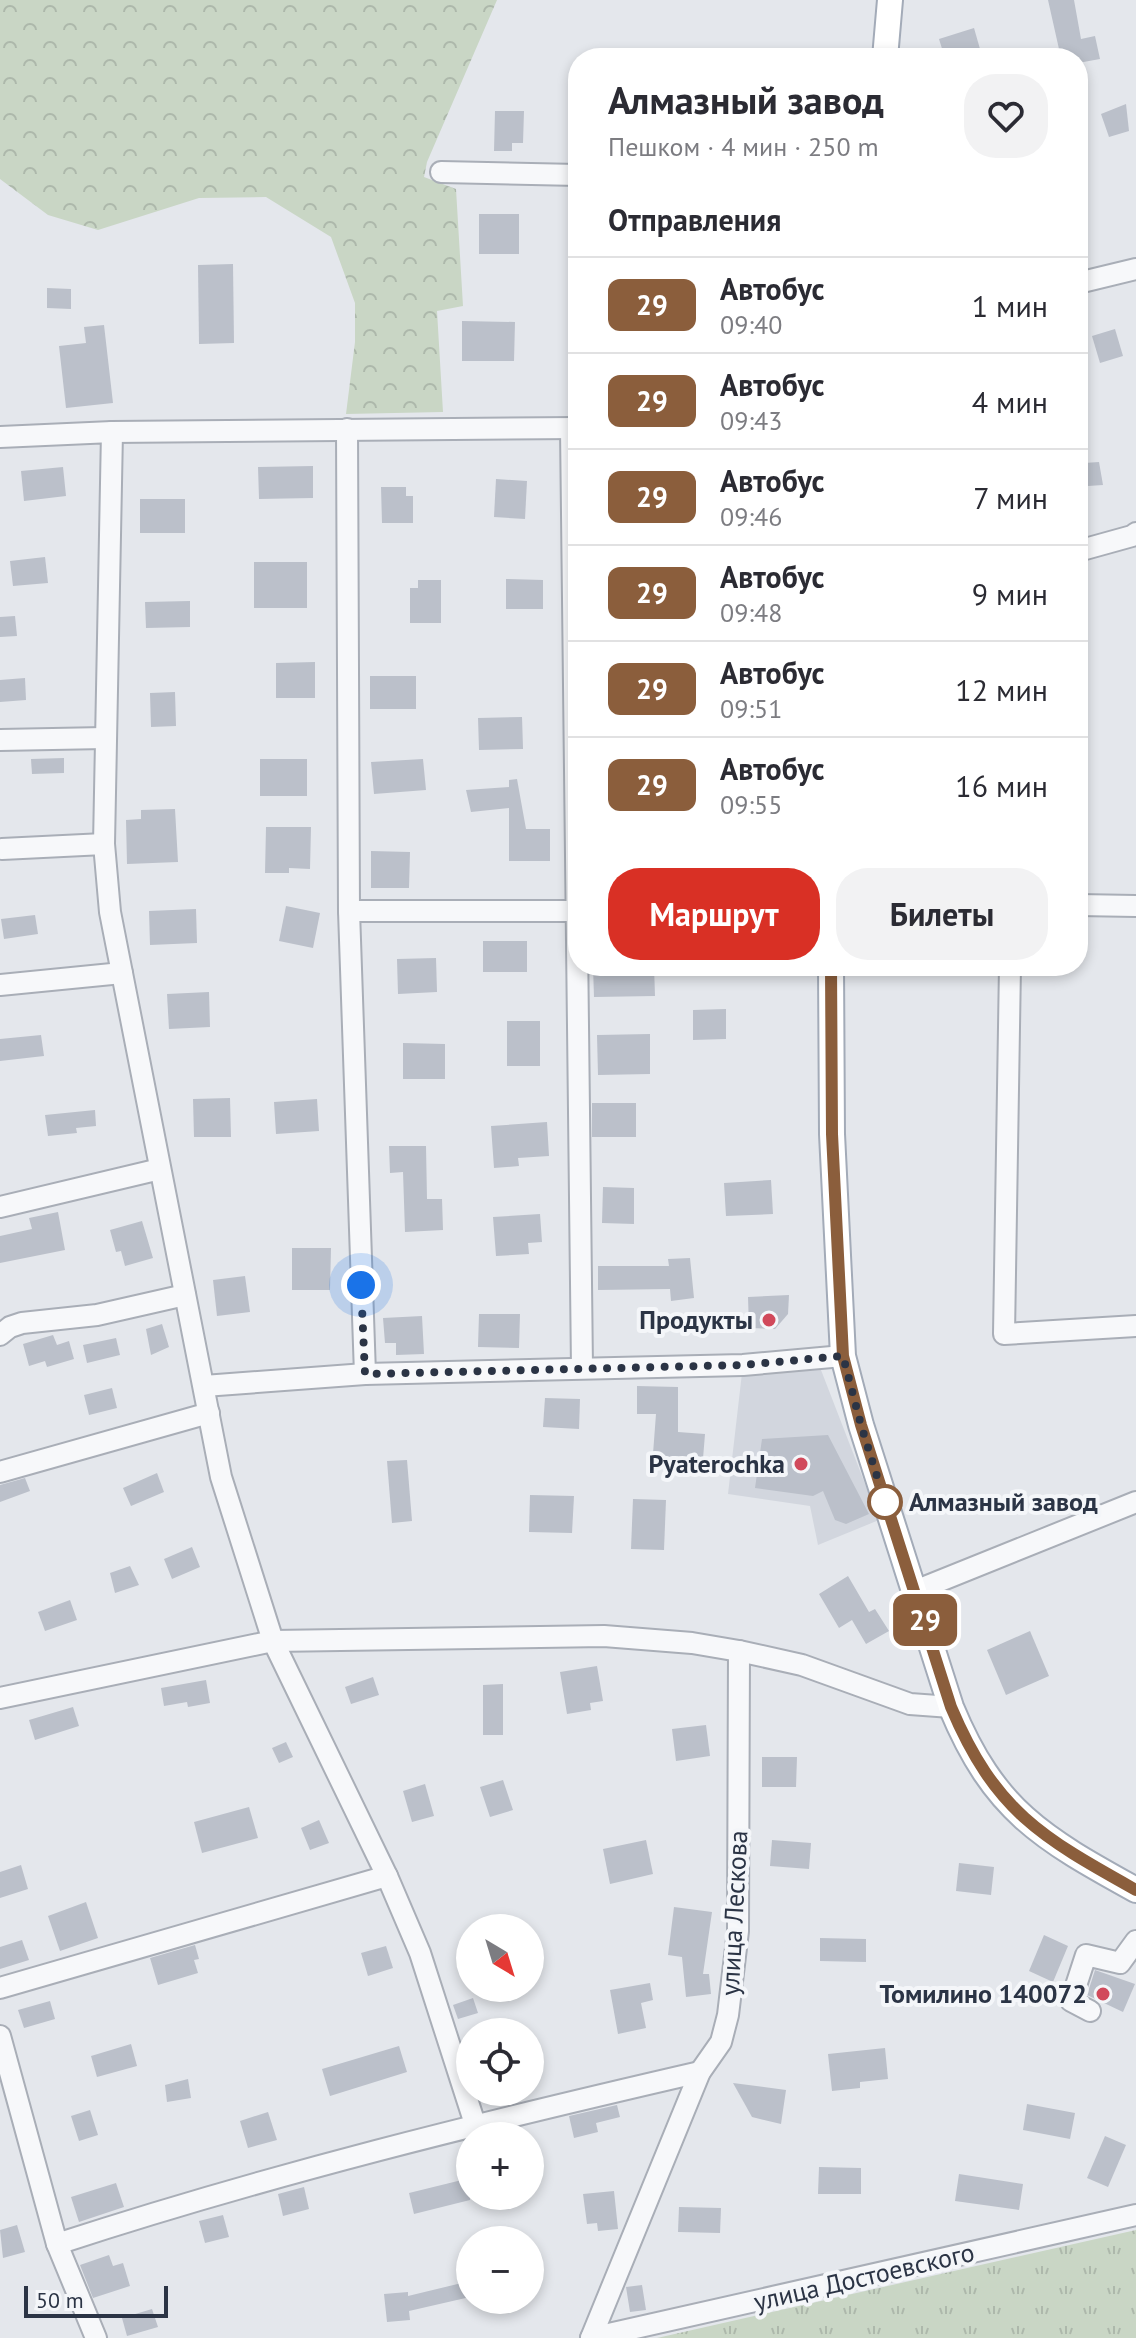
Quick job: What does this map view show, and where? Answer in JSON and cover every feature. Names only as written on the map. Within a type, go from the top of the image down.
[{"type":"main road","points":[[886,48],[890,0]]},
{"type":"main road","points":[[831,976],[832,1134],[843,1356],[861,1425],[954,1713],[971,1751],[1012,1807],[1067,1852],[1136,1890]]},
{"type":"street","points":[[441,172],[568,175]]},
{"type":"street","points":[[1088,281],[1136,269]]},
{"type":"street","points":[[0,437],[112,432],[568,428]]},
{"type":"street","points":[[347,429],[349,911],[365,1374]]},
{"type":"street","points":[[112,432],[104,844],[110,912],[221,1477],[273,1641],[387,1876],[420,1953],[474,2122]]},
{"type":"street","points":[[1088,548],[1136,533]]},
{"type":"street","points":[[0,740],[105,738]]},
{"type":"street","points":[[2,849],[104,844]]},
{"type":"street","points":[[1088,905],[1136,906]]},
{"type":"street","points":[[349,911],[568,911]]},
{"type":"street","points":[[0,985],[122,973]]},
{"type":"street","points":[[578,976],[582,1368]]},
{"type":"street","points":[[1010,976],[1004,1334],[1136,1326]]},
{"type":"street","points":[[0,1207],[160,1169]]},
{"type":"street","points":[[0,1335],[22,1323],[97,1315],[185,1295]]},
{"type":"street","points":[[204,1386],[365,1374],[582,1368],[778,1369],[843,1356]]},
{"type":"street","points":[[0,1472],[209,1413]]},
{"type":"street","points":[[915,1591],[1136,1502]]},
{"type":"street","points":[[0,1698],[273,1641],[604,1636],[692,1643],[739,1651],[802,1665],[910,1704],[954,1713]]},
{"type":"street","name":"улица Лескова","points":[[591,2338],[700,2072],[721,2042],[725,2029],[738,1931],[739,1651]]},
{"type":"street","points":[[0,1988],[387,1876]]},
{"type":"street","points":[[1090,2011],[1071,2001],[1086,1955],[1120,1963],[1136,1941]]},
{"type":"street","points":[[0,2036],[6,2076],[57,2244],[96,2338]]},
{"type":"street","points":[[484,2122],[700,2072]]},
{"type":"street","points":[[57,2244],[164,2209],[456,2129]]},
{"type":"street","name":"улица Достоевского","points":[[591,2338],[1136,2215]]},
{"type":"shaded area","points":[[821,1370],[879,1520],[818,1545],[810,1506],[728,1494],[742,1373]]},
{"type":"green space","points":[[0,0],[497,0],[427,162],[424,177],[456,189],[463,306],[437,311],[443,412],[346,414],[355,342],[355,303],[331,237],[266,197],[199,198],[98,230],[48,215],[0,179]]},
{"type":"green space","points":[[1136,2230],[1136,2338],[657,2338]]},
{"type":"building","points":[[1048,0],[1074,0],[1081,39],[1095,36],[1100,59],[1088,61],[1088,48],[1059,48]]},
{"type":"building","points":[[974,28],[980,48],[942,48],[939,39]]},
{"type":"building","points":[[1126,104],[1129,131],[1109,137],[1101,114]]},
{"type":"building","points":[[495,111],[524,111],[523,143],[512,143],[512,151],[494,151]]},
{"type":"building","points":[[479,214],[519,214],[519,254],[479,254]]},
{"type":"building","points":[[233,264],[234,343],[199,344],[198,265]]},
{"type":"building","points":[[47,288],[71,289],[71,309],[47,308]]},
{"type":"building","points":[[462,321],[515,322],[514,361],[462,361]]},
{"type":"building","points":[[104,325],[113,403],[66,408],[59,346],[86,343],[84,327]]},
{"type":"building","points":[[1115,329],[1123,356],[1100,363],[1092,336]]},
{"type":"building","points":[[1099,462],[1103,485],[1088,486],[1088,463]]},
{"type":"building","points":[[313,466],[313,498],[259,499],[258,467]]},
{"type":"building","points":[[63,467],[66,496],[24,501],[21,471]]},
{"type":"building","points":[[496,479],[527,481],[525,519],[494,517]]},
{"type":"building","points":[[381,487],[406,487],[406,496],[413,496],[413,523],[382,523]]},
{"type":"building","points":[[140,499],[185,499],[185,533],[140,533]]},
{"type":"building","points":[[45,557],[48,583],[13,586],[10,561]]},
{"type":"building","points":[[254,562],[307,562],[307,608],[254,608]]},
{"type":"building","points":[[506,579],[543,580],[543,609],[506,609]]},
{"type":"building","points":[[418,580],[441,580],[441,623],[410,623],[410,588],[418,588]]},
{"type":"building","points":[[190,601],[190,627],[146,628],[145,602]]},
{"type":"building","points":[[15,616],[17,636],[0,637],[0,617]]},
{"type":"building","points":[[315,662],[315,698],[276,698],[276,663]]},
{"type":"building","points":[[370,676],[416,676],[416,709],[370,709]]},
{"type":"building","points":[[25,678],[26,700],[0,702],[0,680]]},
{"type":"building","points":[[175,692],[176,726],[151,727],[150,693]]},
{"type":"building","points":[[522,717],[523,749],[479,750],[478,718]]},
{"type":"building","points":[[64,758],[64,773],[32,774],[31,759]]},
{"type":"building","points":[[260,759],[307,759],[307,796],[260,796]]},
{"type":"building","points":[[423,759],[426,790],[374,794],[371,762]]},
{"type":"building","points":[[517,779],[526,829],[550,829],[550,861],[509,861],[509,808],[471,812],[466,790],[509,787],[509,780]]},
{"type":"building","points":[[175,809],[178,862],[127,864],[126,820],[141,819],[141,810]]},
{"type":"building","points":[[266,827],[311,827],[310,869],[289,868],[289,873],[265,873]]},
{"type":"building","points":[[371,851],[410,852],[409,888],[371,888]]},
{"type":"building","points":[[286,906],[320,913],[313,948],[279,941]]},
{"type":"building","points":[[196,909],[197,943],[150,945],[149,911]]},
{"type":"building","points":[[35,915],[38,934],[4,939],[1,919]]},
{"type":"building","points":[[483,941],[527,941],[527,972],[483,972]]},
{"type":"building","points":[[436,958],[437,992],[398,994],[397,959]]},
{"type":"building","points":[[593,976],[654,976],[655,996],[594,997]]},
{"type":"building","points":[[209,992],[210,1027],[169,1029],[167,994]]},
{"type":"building","points":[[726,1009],[726,1039],[693,1040],[693,1010]]},
{"type":"building","points":[[507,1021],[540,1021],[540,1066],[507,1066]]},
{"type":"building","points":[[650,1034],[650,1074],[598,1075],[597,1035]]},
{"type":"building","points":[[41,1035],[44,1056],[0,1061],[0,1039]]},
{"type":"building","points":[[403,1043],[445,1044],[445,1079],[403,1079]]},
{"type":"building","points":[[230,1098],[231,1137],[194,1137],[193,1099]]},
{"type":"building","points":[[317,1099],[319,1131],[276,1134],[274,1102]]},
{"type":"building","points":[[592,1103],[636,1103],[636,1137],[592,1137]]},
{"type":"building","points":[[95,1110],[96,1126],[76,1128],[77,1133],[48,1136],[45,1115]]},
{"type":"building","points":[[547,1122],[549,1156],[518,1158],[519,1166],[494,1168],[491,1126]]},
{"type":"building","points":[[389,1146],[426,1146],[427,1199],[442,1199],[443,1230],[405,1232],[403,1172],[390,1173]]},
{"type":"building","points":[[771,1180],[773,1214],[726,1216],[724,1183]]},
{"type":"building","points":[[603,1187],[634,1188],[634,1224],[602,1223]]},
{"type":"building","points":[[58,1212],[65,1250],[0,1263],[0,1236],[32,1229],[29,1218]]},
{"type":"building","points":[[540,1214],[542,1242],[528,1243],[529,1254],[496,1256],[493,1217]]},
{"type":"building","points":[[142,1221],[153,1258],[125,1266],[121,1251],[116,1252],[110,1230]]},
{"type":"building","points":[[292,1248],[331,1248],[330,1290],[292,1290]]},
{"type":"building","points":[[690,1258],[694,1298],[671,1301],[670,1289],[598,1290],[598,1266],[669,1266],[668,1259]]},
{"type":"building","points":[[245,1276],[250,1312],[217,1316],[213,1280]]},
{"type":"building","points":[[789,1295],[788,1314],[775,1329],[749,1328],[748,1297]]},
{"type":"building","points":[[479,1314],[520,1314],[519,1348],[478,1347]]},
{"type":"building","points":[[422,1316],[424,1354],[396,1355],[396,1343],[385,1343],[383,1318]]},
{"type":"building","points":[[162,1324],[169,1347],[151,1355],[146,1329]]},
{"type":"building","points":[[53,1335],[57,1345],[69,1341],[74,1359],[47,1367],[45,1361],[29,1366],[23,1344]]},
{"type":"building","points":[[116,1338],[120,1355],[87,1363],[83,1345]]},
{"type":"building","points":[[637,1386],[678,1387],[678,1432],[705,1434],[702,1471],[652,1467],[656,1414],[637,1414]]},
{"type":"building","points":[[112,1388],[117,1408],[89,1415],[84,1395]]},
{"type":"building","points":[[545,1398],[580,1399],[579,1429],[543,1427]]},
{"type":"building","name":"Pyaterochka","points":[[828,1435],[869,1514],[846,1524],[835,1520],[823,1491],[813,1496],[755,1488],[762,1439]]},
{"type":"building","points":[[407,1460],[412,1521],[392,1523],[387,1461]]},
{"type":"building","points":[[157,1473],[164,1492],[131,1506],[123,1488]]},
{"type":"building","points":[[25,1478],[30,1491],[0,1502],[0,1485]]},
{"type":"building","points":[[530,1495],[574,1496],[572,1533],[529,1532]]},
{"type":"building","points":[[633,1499],[666,1500],[664,1550],[631,1549]]},
{"type":"building","points":[[192,1547],[200,1567],[172,1579],[164,1559]]},
{"type":"building","points":[[130,1566],[139,1585],[115,1593],[110,1573]]},
{"type":"building","points":[[848,1576],[869,1612],[875,1609],[889,1631],[866,1644],[852,1620],[839,1628],[819,1594]]},
{"type":"building","points":[[70,1600],[77,1620],[45,1631],[38,1612]]},
{"type":"building","points":[[1030,1631],[1049,1676],[1006,1695],[987,1650]]},
{"type":"building","points":[[597,1666],[603,1701],[590,1703],[591,1710],[567,1714],[560,1672]]},
{"type":"building","points":[[373,1677],[379,1695],[351,1704],[345,1687]]},
{"type":"building","points":[[206,1680],[210,1703],[188,1707],[187,1702],[164,1706],[161,1688]]},
{"type":"building","points":[[503,1684],[503,1735],[483,1735],[483,1685]]},
{"type":"building","points":[[73,1707],[79,1726],[35,1740],[29,1720]]},
{"type":"building","points":[[706,1725],[710,1756],[676,1761],[672,1729]]},
{"type":"building","points":[[286,1742],[293,1757],[279,1763],[272,1748]]},
{"type":"building","points":[[762,1757],[797,1757],[796,1787],[762,1787]]},
{"type":"building","points":[[503,1780],[513,1810],[490,1817],[480,1787]]},
{"type":"building","points":[[425,1784],[434,1816],[412,1822],[403,1791]]},
{"type":"building","points":[[249,1807],[258,1838],[202,1853],[194,1822]]},
{"type":"building","points":[[319,1820],[329,1843],[310,1850],[301,1828]]},
{"type":"building","points":[[646,1840],[653,1874],[610,1884],[603,1849]]},
{"type":"building","points":[[772,1840],[811,1843],[809,1869],[770,1866]]},
{"type":"building","points":[[959,1863],[994,1867],[991,1895],[956,1891]]},
{"type":"building","points":[[21,1865],[28,1889],[0,1898],[0,1872]]},
{"type":"building","points":[[86,1902],[98,1938],[60,1951],[48,1916]]},
{"type":"building","points":[[674,1907],[712,1912],[703,1974],[709,1974],[711,1994],[686,1997],[682,1957],[668,1955]]},
{"type":"building","points":[[1044,1935],[1068,1946],[1053,1982],[1029,1971]]},
{"type":"building","points":[[820,1938],[866,1939],[866,1962],[820,1961]]},
{"type":"building","points":[[22,1940],[29,1960],[0,1969],[0,1947]]},
{"type":"building","points":[[195,1945],[199,1959],[194,1960],[198,1973],[158,1985],[150,1958]]},
{"type":"building","points":[[386,1946],[393,1968],[368,1976],[361,1953]]},
{"type":"building","points":[[1095,1970],[1135,1984],[1123,2012],[1087,1995]]},
{"type":"building","points":[[650,1983],[653,2000],[641,2003],[646,2028],[618,2034],[610,1990]]},
{"type":"building","points":[[50,2001],[55,2019],[24,2028],[18,2010]]},
{"type":"building","points":[[474,2002],[478,2013],[458,2018],[453,2005]]},
{"type":"building","points":[[131,2044],[137,2066],[97,2077],[91,2056]]},
{"type":"building","points":[[399,2046],[407,2072],[330,2096],[322,2069]]},
{"type":"building","points":[[885,2048],[888,2079],[860,2082],[860,2088],[832,2091],[828,2054]]},
{"type":"building","points":[[188,2079],[191,2098],[167,2102],[165,2085]]},
{"type":"building","points":[[733,2083],[786,2090],[781,2124],[752,2117]]},
{"type":"building","points":[[1027,2104],[1075,2113],[1070,2139],[1023,2130]]},
{"type":"building","points":[[617,2105],[620,2117],[596,2123],[598,2132],[574,2138],[569,2116]]},
{"type":"building","points":[[90,2110],[98,2135],[79,2141],[71,2116]]},
{"type":"building","points":[[268,2112],[277,2140],[248,2148],[240,2121]]},
{"type":"building","points":[[1105,2136],[1126,2145],[1108,2187],[1087,2178]]},
{"type":"building","points":[[819,2167],[861,2168],[861,2194],[818,2194]]},
{"type":"building","points":[[959,2174],[1023,2184],[1019,2210],[955,2201]]},
{"type":"building","points":[[456,2181],[456,2204],[414,2214],[409,2193]]},
{"type":"building","points":[[116,2183],[124,2207],[79,2222],[71,2197]]},
{"type":"building","points":[[304,2187],[309,2209],[283,2216],[278,2194]]},
{"type":"building","points":[[614,2191],[618,2229],[598,2231],[597,2223],[587,2224],[583,2194]]},
{"type":"building","points":[[679,2207],[721,2208],[720,2233],[678,2232]]},
{"type":"building","points":[[223,2215],[229,2237],[205,2243],[199,2221]]},
{"type":"building","points":[[17,2225],[25,2252],[3,2258],[0,2230]]},
{"type":"building","points":[[109,2255],[113,2266],[123,2263],[130,2286],[93,2298],[80,2265]]},
{"type":"building","points":[[456,2284],[456,2300],[409,2311],[410,2320],[387,2322],[384,2294],[408,2292],[408,2296]]},
{"type":"building","points":[[642,2285],[646,2310],[630,2312],[626,2287]]},
{"type":"building","points":[[152,2309],[158,2327],[127,2336],[122,2318]]},
{"type":"bus line","name":"29","points":[[831,976],[832,1134],[838,1307],[843,1356],[861,1425],[951,1707],[971,1751],[1012,1807],[1067,1852],[1136,1890]]},
{"type":"place","name":"Продукты","points":[[769,1320]]},
{"type":"place","name":"Pyaterochka","points":[[801,1464]]},
{"type":"place","name":"Алмазный завод","points":[[885,1502]]},
{"type":"place","name":"Томилино 140072","points":[[1103,1994]]},
{"type":"route","points":[[361,1285],[365,1374],[743,1365],[843,1356],[885,1502]]}]
